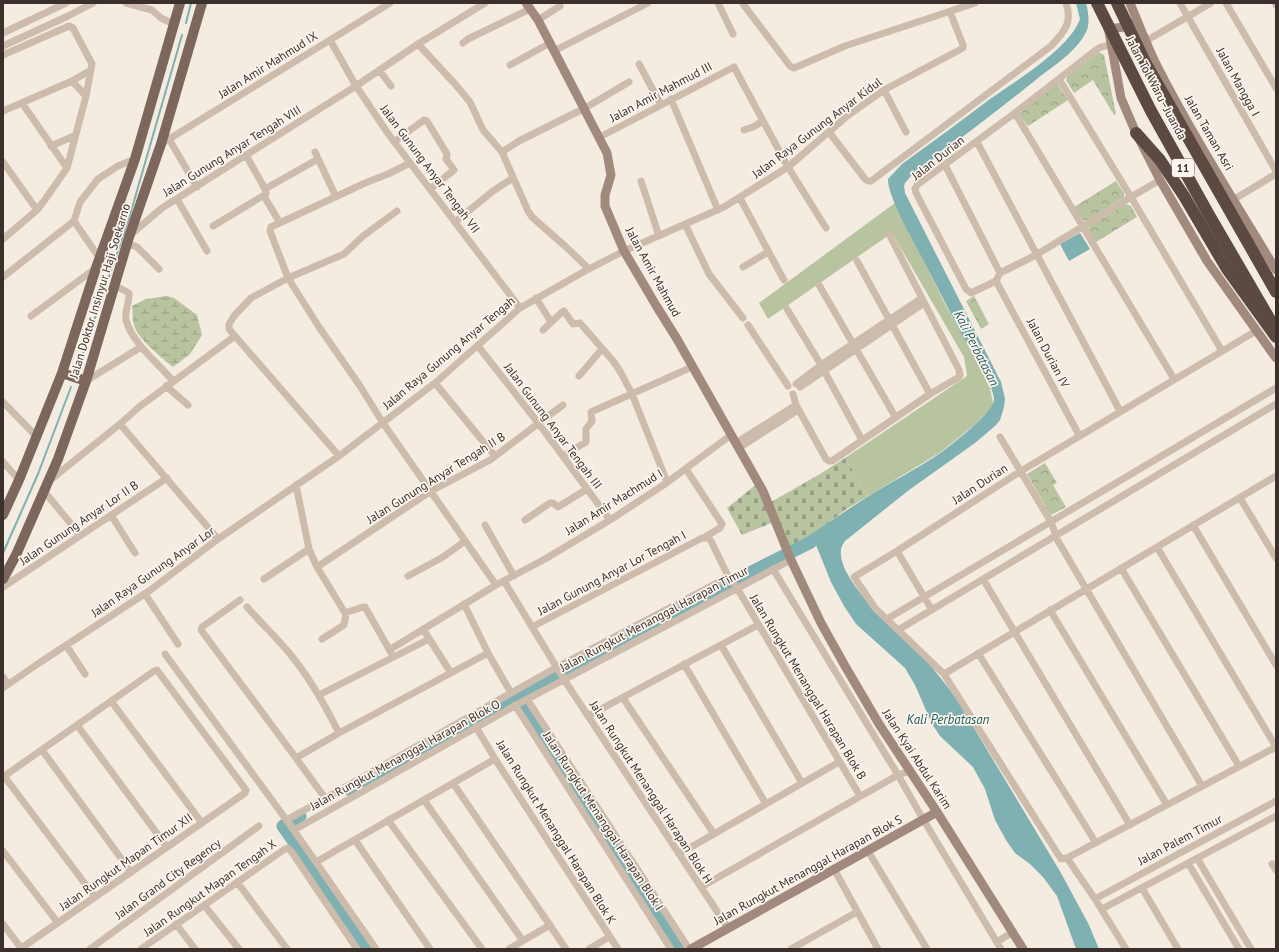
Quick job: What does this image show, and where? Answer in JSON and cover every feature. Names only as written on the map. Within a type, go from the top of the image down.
[{"type":"highway","name":"Jalan Tol Waru–Juanda","points":[[1098,3],[1151,111],[1276,330]]},
{"type":"highway","name":"Jalan Tol Waru–Juanda","points":[[1117,3],[1146,64],[1276,292]]},
{"type":"highway","points":[[1136,133],[1158,157],[1184,196],[1227,269],[1276,337]]},
{"type":"main road","name":"Jalan Doktor Insinyur Haji Soekarno","points":[[3,515],[37,437],[62,373],[98,263],[136,159],[180,3]]},
{"type":"main road","name":"Jalan Doktor Insinyur Haji Soekarno","points":[[3,579],[16,555],[58,459],[86,381],[128,240],[165,141],[202,3]]},
{"type":"main road","points":[[62,373],[86,381]]},
{"type":"street","points":[[3,33],[66,3]]},
{"type":"street","points":[[3,46],[68,16],[91,3]]},
{"type":"street","points":[[126,3],[153,6],[160,18],[174,24]]},
{"type":"street","name":"Jalan Gunung Anyar Tengah VIII","points":[[128,240],[162,208],[354,87],[418,44],[485,3]]},
{"type":"street","points":[[510,65],[648,3]]},
{"type":"street","points":[[718,3],[733,34]]},
{"type":"street","points":[[743,4],[790,66],[794,68],[845,46],[975,3]]},
{"type":"street","points":[[829,132],[865,179],[871,181],[1043,54],[1058,40],[1066,29],[1069,14],[1066,3]]},
{"type":"street","points":[[1098,3],[1108,29],[1121,98],[1136,133],[1160,180],[1214,272],[1276,358]]},
{"type":"street","name":"Jalan Taman Asri","points":[[1130,3],[1147,44],[1187,121],[1276,270]]},
{"type":"street","name":"Jalan Mangga I","points":[[1180,3],[1276,172]]},
{"type":"street","points":[[1114,65],[1188,16],[1211,3]]},
{"type":"street","points":[[1226,3],[1276,88]]},
{"type":"street","name":"Jalan Amir Mahmud IX","points":[[165,141],[388,4]]},
{"type":"street","points":[[463,43],[468,39],[504,22],[528,6]]},
{"type":"street","name":"Jalan Amir Mahmud","points":[[528,6],[538,20],[585,108],[609,157],[611,169],[605,195],[606,206],[624,251],[677,339],[763,491],[788,554]]},
{"type":"street","points":[[538,20],[560,6]]},
{"type":"street","name":"Jalan Raya Gunung Anyar Kidul","points":[[624,251],[718,210],[740,198],[788,166],[846,117],[884,90],[963,47],[950,12]]},
{"type":"street","points":[[1108,29],[1124,27],[1137,20]]},
{"type":"street","points":[[3,55],[66,26],[70,26],[73,28],[92,64],[86,96],[66,168],[37,210],[3,239]]},
{"type":"street","name":"Jalan Gunung Anyar Tengah VII","points":[[330,40],[354,87],[520,308]]},
{"type":"street","points":[[418,44],[470,102],[483,130],[502,152],[528,212],[565,246],[587,270]]},
{"type":"street","name":"Jalan Durian","points":[[996,281],[973,293],[968,292],[915,189],[918,185],[1015,114],[1098,49],[1111,45]]},
{"type":"street","points":[[639,64],[661,105]]},
{"type":"street","name":"Jalan Amir Mahmud III","points":[[600,137],[732,67],[735,69],[763,121]]},
{"type":"street","points":[[3,111],[72,81],[91,70]]},
{"type":"street","points":[[379,70],[391,86]]},
{"type":"street","points":[[1059,79],[1132,198],[1222,351]]},
{"type":"street","points":[[72,81],[86,96]]},
{"type":"street","points":[[502,152],[519,141],[585,108],[629,82]]},
{"type":"street","points":[[884,90],[906,132]]},
{"type":"street","points":[[671,99],[718,210]]},
{"type":"street","points":[[22,103],[66,168]]},
{"type":"street","points":[[1015,114],[1174,379]]},
{"type":"street","points":[[394,142],[424,120],[427,121],[447,154],[446,159],[454,170],[430,189]]},
{"type":"street","points":[[744,130],[763,121],[788,166],[826,228]]},
{"type":"street","points":[[51,146],[74,136]]},
{"type":"street","points":[[165,141],[197,186]]},
{"type":"street","name":"Jalan Durian","points":[[977,142],[1120,411]]},
{"type":"street","points":[[246,155],[280,223]]},
{"type":"street","points":[[213,226],[264,193],[316,156],[336,197]]},
{"type":"street","points":[[3,277],[74,221],[80,202],[98,179],[118,166],[136,159]]},
{"type":"street","points":[[3,162],[37,210]]},
{"type":"street","points":[[410,163],[270,229],[288,278],[319,327],[360,386],[383,423],[496,585]]},
{"type":"street","points":[[945,165],[1000,274]]},
{"type":"street","points":[[1233,200],[1276,172]]},
{"type":"street","points":[[455,222],[492,191],[513,178]]},
{"type":"street","points":[[996,281],[1000,274],[1036,255],[1160,180]]},
{"type":"street","points":[[641,181],[659,236]]},
{"type":"street","points":[[740,198],[784,280]]},
{"type":"street","points":[[177,199],[207,251]]},
{"type":"street","points":[[339,456],[234,336],[229,329],[229,326],[234,316],[251,298],[288,278],[344,254],[363,236],[397,211]]},
{"type":"street","points":[[31,316],[98,263],[74,221]]},
{"type":"street","points":[[685,224],[708,274],[743,318]]},
{"type":"street","points":[[748,326],[788,386],[788,392],[792,394],[797,408],[826,460],[832,461],[930,394],[959,377],[960,374],[889,234]]},
{"type":"street","points":[[128,240],[159,269]]},
{"type":"street","name":"Jalan Raya Gunung Anyar Tengah","points":[[296,485],[339,456],[435,383],[520,308],[624,251]]},
{"type":"street","points":[[743,267],[768,252]]},
{"type":"street","points":[[857,261],[889,322],[930,394]]},
{"type":"street","name":"Jalan Durian IV","points":[[996,281],[1079,435]]},
{"type":"street","points":[[114,284],[129,293],[125,317],[141,347],[173,381]]},
{"type":"street","points":[[820,285],[896,418]]},
{"type":"street","points":[[536,298],[551,322]]},
{"type":"street","points":[[792,394],[796,393],[797,386],[822,368],[889,322],[923,301]]},
{"type":"street","points":[[787,309],[862,440]]},
{"type":"street","points":[[543,330],[564,311],[573,324],[580,323],[614,362],[632,394],[667,482]]},
{"type":"street","name":"Jalan Durian","points":[[887,619],[875,608],[854,577],[1079,435],[1256,331]]},
{"type":"street","points":[[80,535],[46,486],[139,407],[234,336]]},
{"type":"street","name":"Jalan Gunung Anyar Tengah III","points":[[478,346],[539,424],[610,520]]},
{"type":"street","points":[[86,381],[141,347]]},
{"type":"street","points":[[578,376],[602,350]]},
{"type":"street","points":[[563,456],[586,442],[586,429],[592,421],[591,412],[692,367]]},
{"type":"street","points":[[435,383],[495,456]]},
{"type":"street","points":[[788,386],[791,384],[797,386]]},
{"type":"street","points":[[166,386],[188,405]]},
{"type":"street","points":[[1157,547],[1276,747],[1068,858],[1062,859],[944,674],[887,619],[1276,388]]},
{"type":"street","points":[[3,402],[37,437]]},
{"type":"street","points":[[898,630],[1276,404]]},
{"type":"street","name":"Jalan Gunung Anyar Tengah II B","points":[[317,567],[431,492],[495,456],[563,405]]},
{"type":"street","points":[[738,445],[797,408]]},
{"type":"street","points":[[120,424],[218,539]]},
{"type":"street","name":"Jalan Amir Machmud I","points":[[391,653],[424,629],[464,604],[545,559],[610,520],[686,469],[731,435]]},
{"type":"street","points":[[1000,437],[1051,522],[1056,535],[1086,589],[1202,786]]},
{"type":"street","points":[[58,459],[66,468]]},
{"type":"street","points":[[3,462],[19,480]]},
{"type":"street","name":"Jalan Gunung Anyar Lor Tengah I","points":[[532,627],[720,528],[722,524],[686,469]]},
{"type":"street","points":[[944,674],[1276,476]]},
{"type":"street","name":"Jalan Gunung Anyar Lor II B","points":[[3,586],[167,478]]},
{"type":"street","points":[[296,485],[309,549],[317,567],[346,614],[345,624],[322,639]]},
{"type":"street","name":"Jalan Raya Gunung Anyar Lor","points":[[6,686],[145,594],[218,539],[296,485]]},
{"type":"street","points":[[525,520],[550,503],[558,507],[587,489]]},
{"type":"street","points":[[1240,498],[1276,558]]},
{"type":"street","points":[[111,515],[135,553]]},
{"type":"street","points":[[485,525],[514,576]]},
{"type":"street","points":[[1194,525],[1276,664]]},
{"type":"street","name":"Jalan Rungkut Menanggal Harapan Timur","points":[[290,825],[324,798],[511,693],[728,577],[711,541],[708,538],[703,537]]},
{"type":"street","points":[[408,576],[443,557],[465,541]]},
{"type":"street","points":[[264,579],[309,549]]},
{"type":"street","points":[[897,551],[932,610]]},
{"type":"street","name":"Jalan Rungkut Menanggal Harapan Timur","points":[[521,702],[736,586],[773,569],[788,554]]},
{"type":"street","name":"Jalan Kyai Abdul Karim","points":[[788,554],[821,623],[879,724],[937,812],[1023,949]]},
{"type":"street","points":[[1121,568],[1239,766]]},
{"type":"street","points":[[773,569],[898,775],[999,946],[1013,932]]},
{"type":"street","name":"Jalan Rungkut Menanggal Harapan Blok B","points":[[728,577],[736,586],[860,796]]},
{"type":"street","points":[[983,579],[1130,824]]},
{"type":"street","name":"Jalan Rungkut Menanggal Harapan Blok H","points":[[504,581],[563,678],[728,928]]},
{"type":"street","points":[[145,594],[178,644]]},
{"type":"street","points":[[240,600],[201,629],[324,798]]},
{"type":"street","points":[[464,604],[488,653],[511,693]]},
{"type":"street","points":[[247,607],[290,654],[319,695],[339,732]]},
{"type":"street","points":[[346,614],[364,607],[391,653]]},
{"type":"street","points":[[1050,610],[1167,805]]},
{"type":"street","points":[[588,716],[758,625]]},
{"type":"street","points":[[424,629],[451,673]]},
{"type":"street","points":[[319,695],[391,653],[429,638]]},
{"type":"street","points":[[66,645],[85,674]]},
{"type":"street","points":[[721,645],[802,783]]},
{"type":"street","points":[[296,758],[339,732],[488,653]]},
{"type":"street","points":[[978,653],[1096,843]]},
{"type":"street","points":[[165,654],[290,825],[376,949]]},
{"type":"street","points":[[684,664],[766,804]]},
{"type":"street","name":"Jalan Rungkut Mapan Timur XII","points":[[21,949],[245,793],[246,790],[244,787],[157,670],[111,701]]},
{"type":"street","points":[[3,677],[6,686]]},
{"type":"street","points":[[623,698],[714,834]]},
{"type":"street","points":[[95,897],[4,777],[111,701],[202,823]]},
{"type":"street","points":[[521,702],[690,949]]},
{"type":"street","name":"Jalan Rungkut Menanggal Harapan Blok O","points":[[290,825],[521,702]]},
{"type":"street","name":"Jalan Rungkut Menanggal Harapan Blok I","points":[[521,702],[671,949]]},
{"type":"street","points":[[77,725],[167,847]]},
{"type":"street","name":"Jalan Rungkut Menanggal Harapan Blok K","points":[[476,727],[495,759],[618,949]]},
{"type":"street","points":[[42,750],[131,872]]},
{"type":"street","points":[[316,862],[495,759]]},
{"type":"street","points":[[679,854],[839,762]]},
{"type":"street","points":[[700,887],[860,796],[910,770]]},
{"type":"street","points":[[453,783],[566,949]]},
{"type":"street","points":[[424,800],[523,941]]},
{"type":"street","name":"Jalan Palem Timur","points":[[1095,899],[1276,801]]},
{"type":"street","points":[[1269,805],[1275,817]]},
{"type":"street","name":"Jalan Rungkut Menanggal Harapan Blok S","points":[[690,949],[937,812]]},
{"type":"street","name":"Jalan Palem Timur","points":[[1102,909],[1275,817]]},
{"type":"street","points":[[388,820],[482,949]]},
{"type":"street","name":"Jalan Grand City Regency","points":[[90,949],[259,826]]},
{"type":"street","points":[[355,840],[430,949]]},
{"type":"street","name":"Jalan Rungkut Mapan Tengah X","points":[[145,948],[176,924],[288,848],[357,949]]},
{"type":"street","points":[[868,850],[927,949]]},
{"type":"street","points":[[3,851],[58,923]]},
{"type":"street","points":[[1068,858],[1102,909],[1126,949]]},
{"type":"street","points":[[1197,858],[1251,949]]},
{"type":"street","points":[[1188,863],[1239,949]]},
{"type":"street","points":[[834,869],[878,949]]},
{"type":"street","points":[[237,882],[287,949]]},
{"type":"street","points":[[1142,888],[1178,949]]},
{"type":"street","points":[[204,905],[239,949]]},
{"type":"street","points":[[791,949],[857,912]]},
{"type":"street","points":[[3,924],[21,949]]},
{"type":"street","points":[[176,924],[195,949]]},
{"type":"street","points":[[509,949],[550,925]]},
{"type":"street","points":[[589,949],[610,937]]},
{"type":"green space","points":[[1099,52],[1104,55],[1116,114],[1114,115],[1093,80],[1074,93],[1066,80],[1068,76]]},
{"type":"green space","points":[[1057,84],[1068,100],[1028,126],[1019,114]]},
{"type":"green space","points":[[1116,181],[1124,193],[1124,197],[1086,221],[1082,219],[1074,207]]},
{"type":"green space","points":[[895,203],[944,302],[989,383],[993,403],[992,407],[974,425],[941,452],[868,496],[845,458],[967,376],[964,357],[892,233],[768,319],[759,303]]},
{"type":"green space","points":[[1126,204],[1131,206],[1137,217],[1096,242],[1088,230],[1089,226]]},
{"type":"green space","points":[[167,296],[174,298],[197,315],[202,335],[190,354],[173,367],[150,348],[140,336],[134,325],[133,318],[132,306],[146,299]]},
{"type":"green space","points":[[974,296],[989,324],[981,329],[966,301]]},
{"type":"green space","points":[[845,458],[868,496],[845,510],[822,528],[789,547],[771,502]]},
{"type":"green space","points":[[1045,463],[1057,483],[1053,485],[1066,507],[1051,515],[1027,474]]},
{"type":"green space","points":[[758,483],[774,522],[742,535],[727,508]]},
{"type":"water","name":"Kali Perbatasan","points":[[1076,3],[1086,3],[1088,13],[1087,30],[1078,45],[1058,63],[1006,104],[911,176],[904,186],[905,193],[1001,382],[1005,399],[1000,420],[975,443],[909,490],[845,541],[841,550],[842,563],[849,577],[859,591],[885,621],[926,660],[956,698],[1061,873],[1089,925],[1099,949],[1076,949],[1057,896],[1043,877],[1030,864],[1015,853],[1006,840],[995,820],[985,789],[973,767],[940,736],[932,724],[915,685],[905,668],[856,624],[831,582],[814,540],[795,550],[793,545],[864,499],[942,452],[981,419],[992,404],[994,399],[990,384],[963,337],[901,218],[892,196],[888,179],[902,164],[1054,52],[1074,30],[1080,19]]},
{"type":"water","points":[[1080,233],[1090,249],[1069,261],[1060,244]]},
{"type":"waterway","points":[[186,23],[191,3]]},
{"type":"waterway","points":[[78,368],[130,215],[182,35]]},
{"type":"waterway","points":[[3,553],[38,474],[71,387]]},
{"type":"waterway","points":[[349,789],[629,634],[811,542]]},
{"type":"waterway","points":[[517,696],[680,949]]},
{"type":"waterway","points":[[300,816],[283,826],[369,949]]}]
